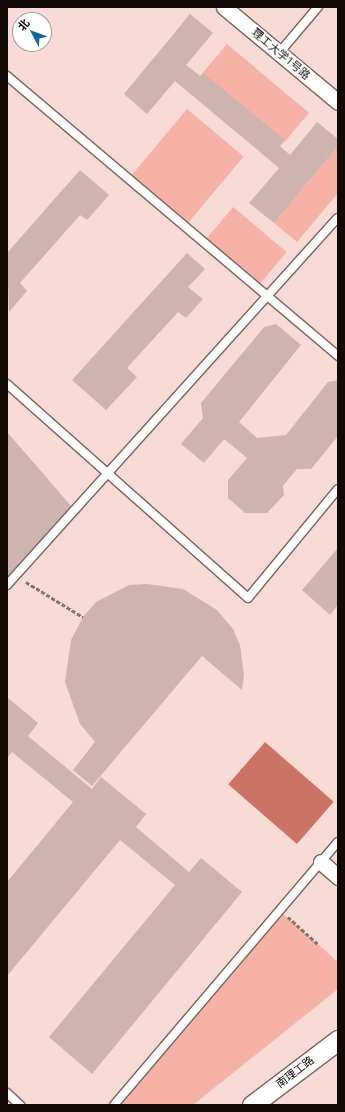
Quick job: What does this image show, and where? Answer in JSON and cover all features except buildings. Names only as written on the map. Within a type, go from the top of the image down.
[{"type":"street","name":"理工大学1号路","points":[[224,7],[338,102]]},
{"type":"street","points":[[321,862],[338,877]]},
{"type":"street","name":"南理工路","points":[[252,1105],[338,1040]]},
{"type":"lane","points":[[279,53],[318,7]]},
{"type":"lane","points":[[7,76],[338,356]]},
{"type":"lane","points":[[7,585],[269,297],[338,218]]},
{"type":"lane","points":[[7,384],[107,475],[248,598],[338,489]]},
{"type":"lane","points":[[114,1105],[338,842]]},
{"type":"lane","points":[[7,1093],[20,1105]]},
{"type":"path","points":[[16,575],[83,618]]},
{"type":"path","points":[[280,911],[319,945]]},
{"type":"shaded area","points":[[227,44],[309,113],[285,142],[203,73]]},
{"type":"shaded area","points":[[187,109],[244,157],[186,226],[129,178]]},
{"type":"shaded area","points":[[338,146],[338,193],[297,242],[274,223]]},
{"type":"shaded area","points":[[233,207],[287,252],[257,287],[203,242]]},
{"type":"shaded area","points":[[265,742],[334,802],[297,844],[228,784]]},
{"type":"shaded area","points":[[280,911],[338,962],[338,989],[193,1105],[114,1105]]}]
